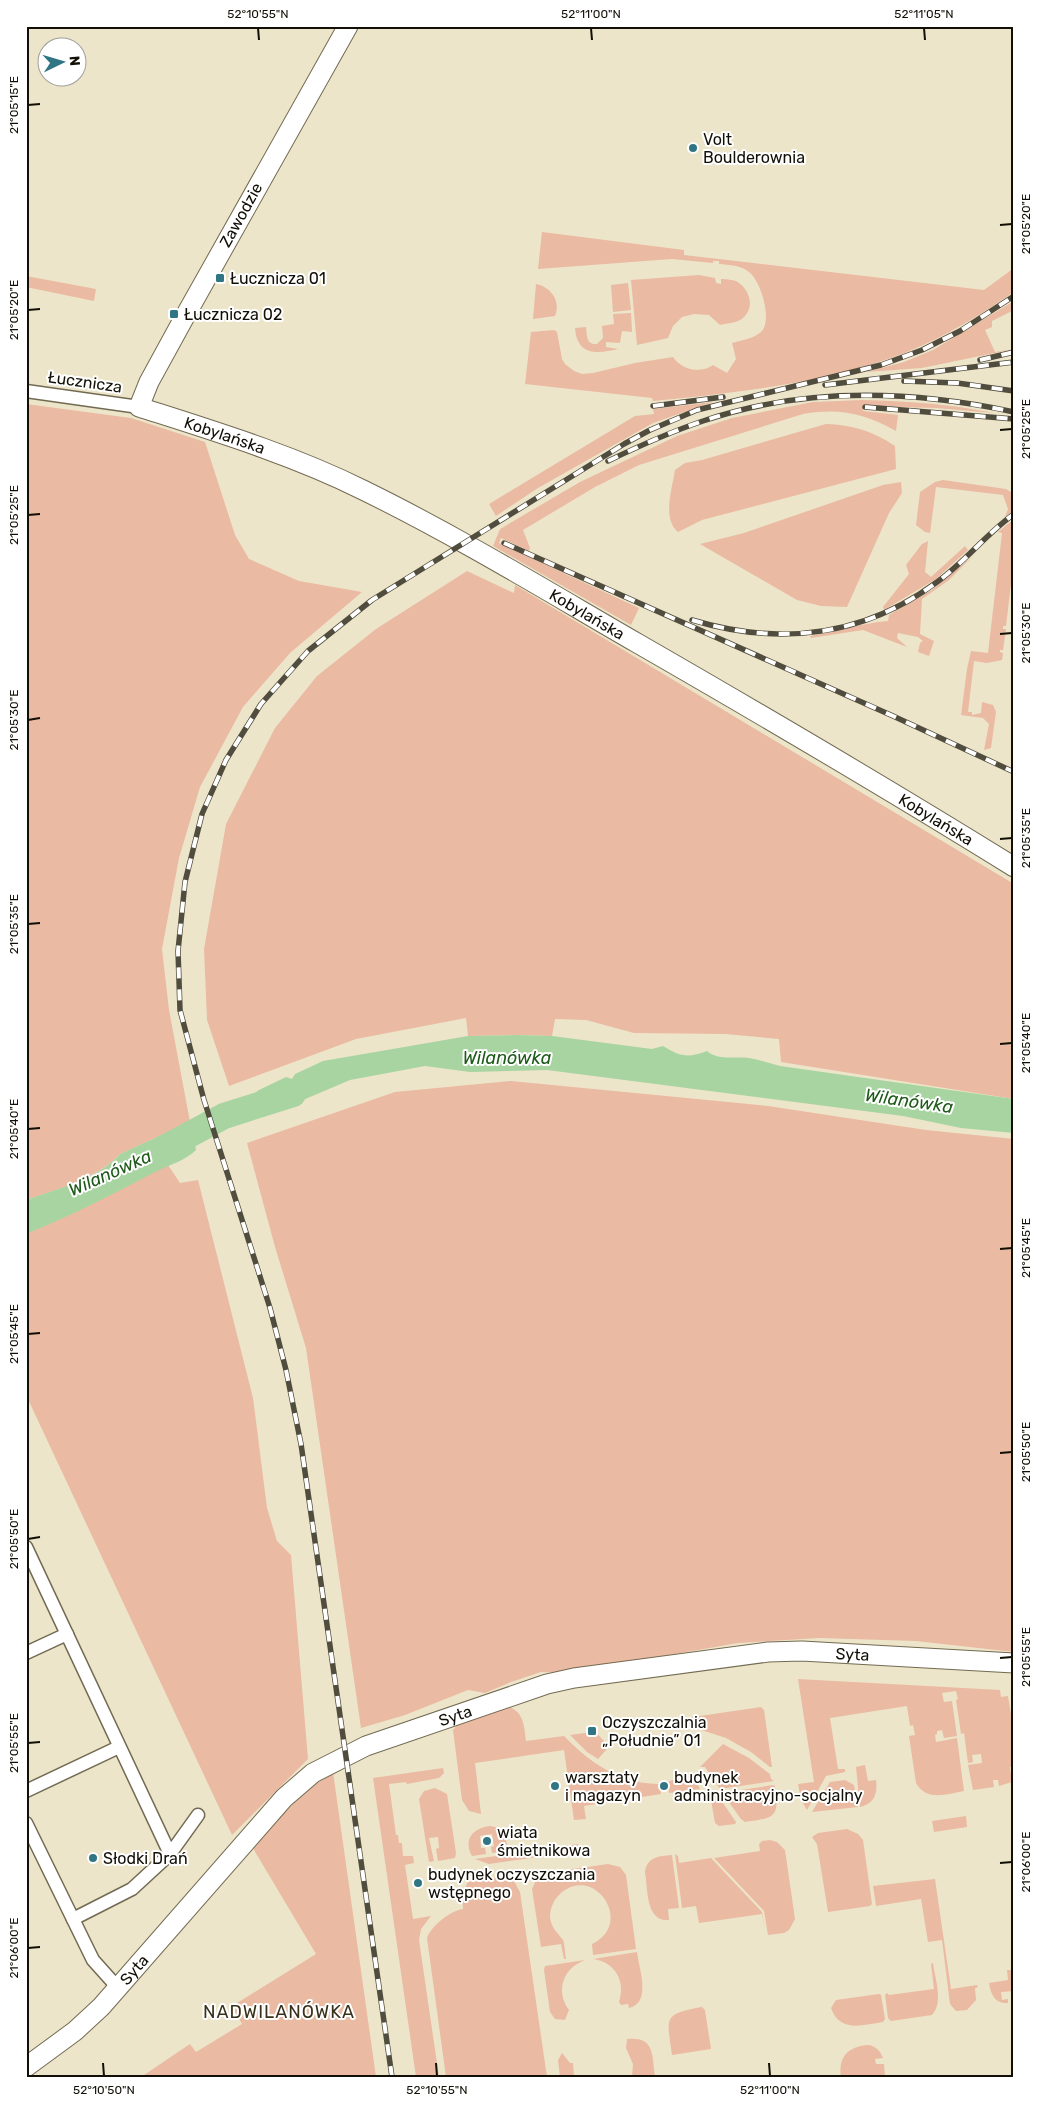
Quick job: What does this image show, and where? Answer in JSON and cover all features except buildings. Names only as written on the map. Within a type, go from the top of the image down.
[{"type":"street","name":"Zawodzie","points":[[140,406],[149,382],[184,318],[348,26]]},
{"type":"street","name":"Łucznicza","points":[[26,391],[140,406]]},
{"type":"street","name":"Kobylańska","points":[[140,406],[226,435],[328,474],[395,506],[459,540],[710,685],[1014,867]]},
{"type":"street","points":[[26,1547],[170,1854]]},
{"type":"street","points":[[26,1653],[67,1634]]},
{"type":"street","name":"Syta","points":[[26,2067],[88,2020],[119,1988],[284,1798],[312,1773],[366,1746],[548,1684],[574,1678],[736,1655],[802,1651],[1014,1663]]},
{"type":"street","points":[[26,1791],[119,1747]]},
{"type":"street","points":[[73,1919],[132,1888],[170,1854],[198,1815]]},
{"type":"street","points":[[26,1823],[93,1960],[119,1988]]},
{"type":"shaded area","points":[[542,232],[684,250],[684,255],[984,290],[1014,268],[1014,292],[935,340],[876,363],[845,372],[782,385],[653,401],[652,398],[525,384],[531,332],[554,330],[557,332],[562,359],[574,371],[582,374],[673,357],[686,368],[697,370],[713,365],[727,373],[736,359],[732,343],[754,336],[761,332],[764,327],[766,311],[758,284],[749,272],[735,266],[719,264],[719,261],[713,261],[713,263],[672,259],[538,269]]},
{"type":"shaded area","points":[[699,275],[715,278],[716,283],[721,284],[721,279],[723,279],[736,281],[741,284],[747,293],[750,303],[747,314],[738,321],[720,325],[709,315],[694,314],[682,317],[673,326],[668,338],[637,345],[631,280]]},
{"type":"shaded area","points":[[26,276],[96,289],[94,301],[26,287]]},
{"type":"shaded area","points":[[628,283],[631,310],[613,312],[611,285]]},
{"type":"shaded area","points":[[536,284],[550,291],[556,300],[557,310],[555,316],[533,319]]},
{"type":"shaded area","points":[[1014,301],[1014,310],[992,321],[992,327],[985,330],[995,352],[1014,349],[922,368],[866,372],[904,362],[933,350]]},
{"type":"shaded area","points":[[631,313],[632,332],[622,331],[620,343],[606,342],[606,347],[618,349],[596,352],[589,351],[580,344],[575,328],[586,327],[589,341],[597,344],[603,338],[602,326],[614,324],[613,314]]},
{"type":"shaded area","points":[[862,400],[961,407],[994,413],[936,408],[863,406],[863,411],[898,415],[896,431],[873,420],[851,413],[816,412],[803,414],[639,465],[595,487],[523,530],[530,548],[529,551],[501,538],[499,543],[639,608],[631,625],[493,546],[500,529],[580,482],[677,436],[732,418],[813,402]]},
{"type":"shaded area","points":[[713,402],[653,423],[538,488],[496,516],[489,504],[635,416],[654,414],[653,409]]},
{"type":"shaded area","points":[[26,404],[131,418],[205,442],[235,535],[249,559],[299,581],[362,592],[290,653],[243,707],[200,787],[179,858],[162,949],[169,1010],[190,1122],[120,1154],[100,1170],[76,1182],[26,1200]]},
{"type":"shaded area","points":[[826,424],[862,430],[879,436],[895,446],[896,469],[702,520],[678,532],[673,526],[670,520],[669,503],[675,470],[685,463],[702,460]]},
{"type":"shaded area","points":[[943,480],[1006,489],[1014,494],[1014,511],[1005,517],[1008,509],[1003,495],[936,487],[930,533],[925,532],[916,525],[920,492],[935,482]]},
{"type":"shaded area","points":[[901,482],[902,493],[889,513],[847,607],[821,606],[797,600],[700,544],[744,533],[883,485]]},
{"type":"shaded area","points":[[1014,519],[1014,559],[1006,626],[1003,626],[1003,629],[1006,629],[1003,650],[1000,650],[1003,653],[1002,660],[987,663],[974,661],[968,712],[972,712],[972,715],[981,713],[982,702],[993,705],[996,712],[991,748],[984,750],[989,724],[983,718],[961,715],[971,651],[988,653],[1002,533],[998,532]]},
{"type":"shaded area","points":[[928,541],[925,572],[931,577],[965,546],[968,550],[936,579],[884,610],[883,607],[909,574],[906,565],[922,544]]},
{"type":"shaded area","points":[[973,556],[949,580],[922,599],[920,634],[934,641],[929,656],[918,652],[920,643],[923,641],[918,637],[898,633],[897,638],[907,647],[863,630],[811,638],[810,636],[888,621],[889,615],[932,590]]},
{"type":"shaded area","points":[[467,571],[514,593],[515,585],[1014,884],[1014,1099],[781,1062],[779,1039],[725,1034],[634,1033],[586,1020],[555,1019],[552,1036],[468,1036],[466,1018],[356,1039],[229,1086],[207,1020],[204,949],[226,824],[275,728],[317,676],[376,629]]},
{"type":"shaded area","points":[[511,1081],[768,1106],[926,1130],[1014,1139],[1014,1652],[916,1641],[819,1638],[738,1643],[567,1673],[541,1672],[485,1693],[468,1690],[405,1715],[361,1728],[306,1348],[275,1247],[247,1143],[395,1092]]},
{"type":"shaded area","points":[[168,1165],[180,1183],[198,1180],[253,1398],[267,1508],[277,1541],[291,1555],[308,1759],[232,1835],[26,1395],[26,1234],[71,1214]]},
{"type":"shaded area","points":[[798,1679],[1000,1690],[1001,1697],[1008,1696],[1014,1733],[1014,1766],[1010,1767],[1012,1782],[999,1786],[998,1780],[993,1780],[994,1787],[973,1790],[968,1765],[982,1763],[981,1754],[972,1755],[973,1762],[968,1763],[964,1733],[961,1734],[956,1691],[942,1693],[944,1702],[952,1701],[957,1736],[944,1738],[942,1730],[937,1731],[935,1735],[936,1742],[957,1738],[964,1791],[932,1795],[926,1793],[916,1783],[909,1736],[915,1735],[913,1725],[910,1726],[907,1706],[830,1718],[838,1769],[845,1769],[845,1772],[826,1776],[807,1810],[801,1800],[798,1784],[814,1782]]},
{"type":"shaded area","points":[[507,1706],[520,1715],[524,1724],[526,1741],[564,1736],[584,1755],[607,1770],[631,1780],[659,1784],[661,1794],[584,1806],[586,1819],[574,1820],[564,1750],[475,1763],[481,1814],[469,1811],[462,1800],[453,1730],[460,1722]]},
{"type":"shaded area","points":[[761,1707],[764,1710],[772,1767],[726,1738],[683,1724],[686,1718]]},
{"type":"shaded area","points":[[596,1732],[607,1745],[607,1749],[598,1759],[587,1752],[570,1735]]},
{"type":"shaded area","points":[[723,1744],[749,1758],[770,1774],[771,1779],[774,1781],[720,1789],[705,1767],[700,1767]]},
{"type":"shaded area","points":[[865,1765],[868,1781],[876,1780],[876,1794],[872,1801],[860,1807],[856,1767]]},
{"type":"shaded area","points":[[443,1768],[444,1773],[439,1778],[407,1784],[406,1782],[389,1784],[396,1835],[398,1835],[399,1843],[402,1843],[403,1856],[413,1856],[414,1863],[405,1865],[413,1919],[431,1916],[421,1929],[419,1940],[439,2077],[416,2077],[373,1778]]},
{"type":"shaded area","points":[[333,1772],[376,2077],[141,2077],[190,2044],[196,2052],[242,2024],[232,2006],[316,1954],[254,1850],[253,1845],[307,1790]]},
{"type":"shaded area","points":[[692,1773],[700,1789],[669,1793],[667,1782]]},
{"type":"shaded area","points":[[845,1780],[854,1785],[858,1807],[812,1812],[830,1782]]},
{"type":"shaded area","points":[[775,1786],[776,1797],[775,1810],[773,1815],[763,1819],[745,1822],[725,1797],[728,1792]]},
{"type":"shaded area","points":[[435,1788],[447,1794],[456,1853],[455,1858],[438,1861],[436,1849],[439,1848],[438,1837],[429,1838],[434,1861],[429,1862],[419,1799],[424,1791]]},
{"type":"shaded area","points":[[716,1793],[736,1822],[735,1824],[719,1826],[715,1823],[710,1794]]},
{"type":"shaded area","points":[[966,1816],[967,1827],[934,1832],[932,1821]]},
{"type":"shaded area","points":[[490,1826],[502,1831],[508,1851],[492,1853],[491,1847],[494,1846],[492,1834],[480,1836],[481,1848],[485,1848],[486,1854],[472,1856],[469,1850],[471,1835],[479,1829]]},
{"type":"shaded area","points":[[847,1829],[858,1834],[863,1840],[872,1904],[870,1906],[828,1912],[817,1844],[812,1837],[818,1833]]},
{"type":"shaded area","points":[[770,1840],[777,1842],[785,1850],[795,1919],[789,1930],[784,1933],[768,1935],[764,1911],[714,1858],[760,1851],[759,1844],[762,1841]]},
{"type":"shaded area","points":[[578,1844],[578,1851],[489,1864],[475,1859]]},
{"type":"shaded area","points":[[675,1854],[678,1856],[679,1863],[711,1858],[762,1912],[766,1936],[762,1914],[699,1923],[696,1906],[682,1908]]},
{"type":"shaded area","points":[[672,1855],[679,1908],[668,1909],[669,1920],[661,1919],[652,1910],[649,1903],[645,1872],[648,1863],[654,1858]]},
{"type":"shaded area","points":[[608,1864],[620,1867],[626,1875],[636,1949],[593,1955],[592,1944],[604,1935],[610,1924],[610,1911],[605,1900],[597,1891],[586,1886],[574,1886],[561,1893],[556,1898],[550,1914],[555,1930],[563,1940],[566,1959],[564,1959],[561,1944],[541,1947],[532,1889],[537,1878],[545,1873]]},
{"type":"shaded area","points":[[505,1876],[514,1881],[520,1892],[547,2077],[446,2077],[427,1938],[429,1933],[442,1919],[463,1909],[462,1894],[468,1882]]},
{"type":"shaded area","points":[[935,1879],[951,1989],[977,1985],[978,1987],[975,1988],[976,2000],[967,2010],[956,2011],[950,2004],[942,1940],[928,1942],[921,1899],[876,1906],[873,1886]]},
{"type":"shaded area","points":[[637,1952],[642,1993],[636,2005],[629,2008],[628,2004],[621,2005],[619,2002],[621,1994],[620,1980],[613,1968],[593,1959]]},
{"type":"shaded area","points":[[585,1960],[577,1964],[567,1974],[562,1988],[562,1995],[569,2010],[565,2020],[555,2019],[550,2012],[545,1966]]},
{"type":"shaded area","points":[[933,1963],[938,1997],[936,2010],[932,2015],[891,2021],[888,2018],[885,1995],[887,1993],[889,1995],[934,1989],[931,1964]]},
{"type":"shaded area","points":[[1007,1970],[1014,1970],[1014,1991],[1001,1992],[1002,2000],[1008,1999],[1008,2003],[1004,2003],[994,1998],[989,1983],[1008,1980]]},
{"type":"shaded area","points":[[881,1995],[885,2019],[883,2022],[853,2026],[840,2021],[831,2008],[836,2000]]},
{"type":"shaded area","points":[[702,2007],[705,2010],[711,2049],[672,2055],[669,2033],[670,2020],[680,2012]]},
{"type":"shaded area","points":[[627,2039],[636,2039],[647,2044],[652,2055],[655,2077],[632,2077],[633,2064],[626,2048]]},
{"type":"shaded area","points":[[869,2045],[876,2048],[883,2058],[875,2059],[876,2064],[884,2064],[885,2077],[841,2077],[841,2063],[846,2054],[856,2047]]},
{"type":"shaded area","points":[[562,2053],[570,2063],[573,2063],[574,2077],[560,2077],[558,2060]]},
{"type":"water","points":[[468,1036],[552,1036],[652,1049],[663,1046],[685,1055],[695,1055],[707,1051],[721,1057],[749,1058],[780,1066],[1014,1099],[1014,1133],[961,1128],[903,1116],[547,1070],[470,1072],[425,1066],[350,1080],[263,1117],[257,1091],[286,1077],[292,1079],[295,1074],[323,1061]]},
{"type":"water","points":[[190,1122],[196,1150],[187,1157],[108,1197],[26,1234],[26,1200],[89,1177],[111,1163],[120,1154]]},
{"type":"waterway","name":"Wilanówka","points":[[161,1150],[224,1116],[293,1094]]},
{"type":"railway","points":[[392,2077],[301,1444],[286,1370],[270,1308],[204,1100],[180,1010],[178,951],[185,882],[202,814],[226,760],[261,704],[308,651],[372,600],[624,444],[650,430],[697,410],[881,365],[922,350],[960,331],[1014,296]]},
{"type":"railway","points":[[980,360],[1014,352]]},
{"type":"railway","points":[[825,385],[1014,362]]},
{"type":"railway","points":[[904,381],[957,383],[1014,391]]},
{"type":"railway","points":[[608,461],[703,421],[779,402],[818,397],[897,396],[936,399],[1014,412]]},
{"type":"railway","points":[[653,406],[723,397]]},
{"type":"railway","points":[[865,407],[1014,419]]},
{"type":"railway","points":[[692,620],[724,628],[757,633],[788,634],[850,625],[880,615],[909,600],[937,582],[1014,514]]},
{"type":"railway","points":[[504,543],[893,716],[1014,772]]},
{"type":"place","name":"Volt Boulderownia","points":[[693,148]]},
{"type":"place","name":"Łucznicza 01","points":[[220,278]]},
{"type":"place","name":"Łucznicza 02","points":[[174,314]]},
{"type":"place","name":"Oczyszczalnia „Południe” 01","points":[[592,1731]]},
{"type":"place","name":"warsztaty i magazyn","points":[[555,1786]]},
{"type":"place","name":"budynek administracyjno-socjalny","points":[[664,1786]]},
{"type":"place","name":"wiata śmietnikowa","points":[[487,1841]]},
{"type":"place","name":"Słodki Drań","points":[[93,1858]]},
{"type":"place","name":"budynek oczyszczania wstępnego","points":[[418,1883]]},
{"type":"district","name":"NADWILANÓWKA","points":[[279,2012]]}]
